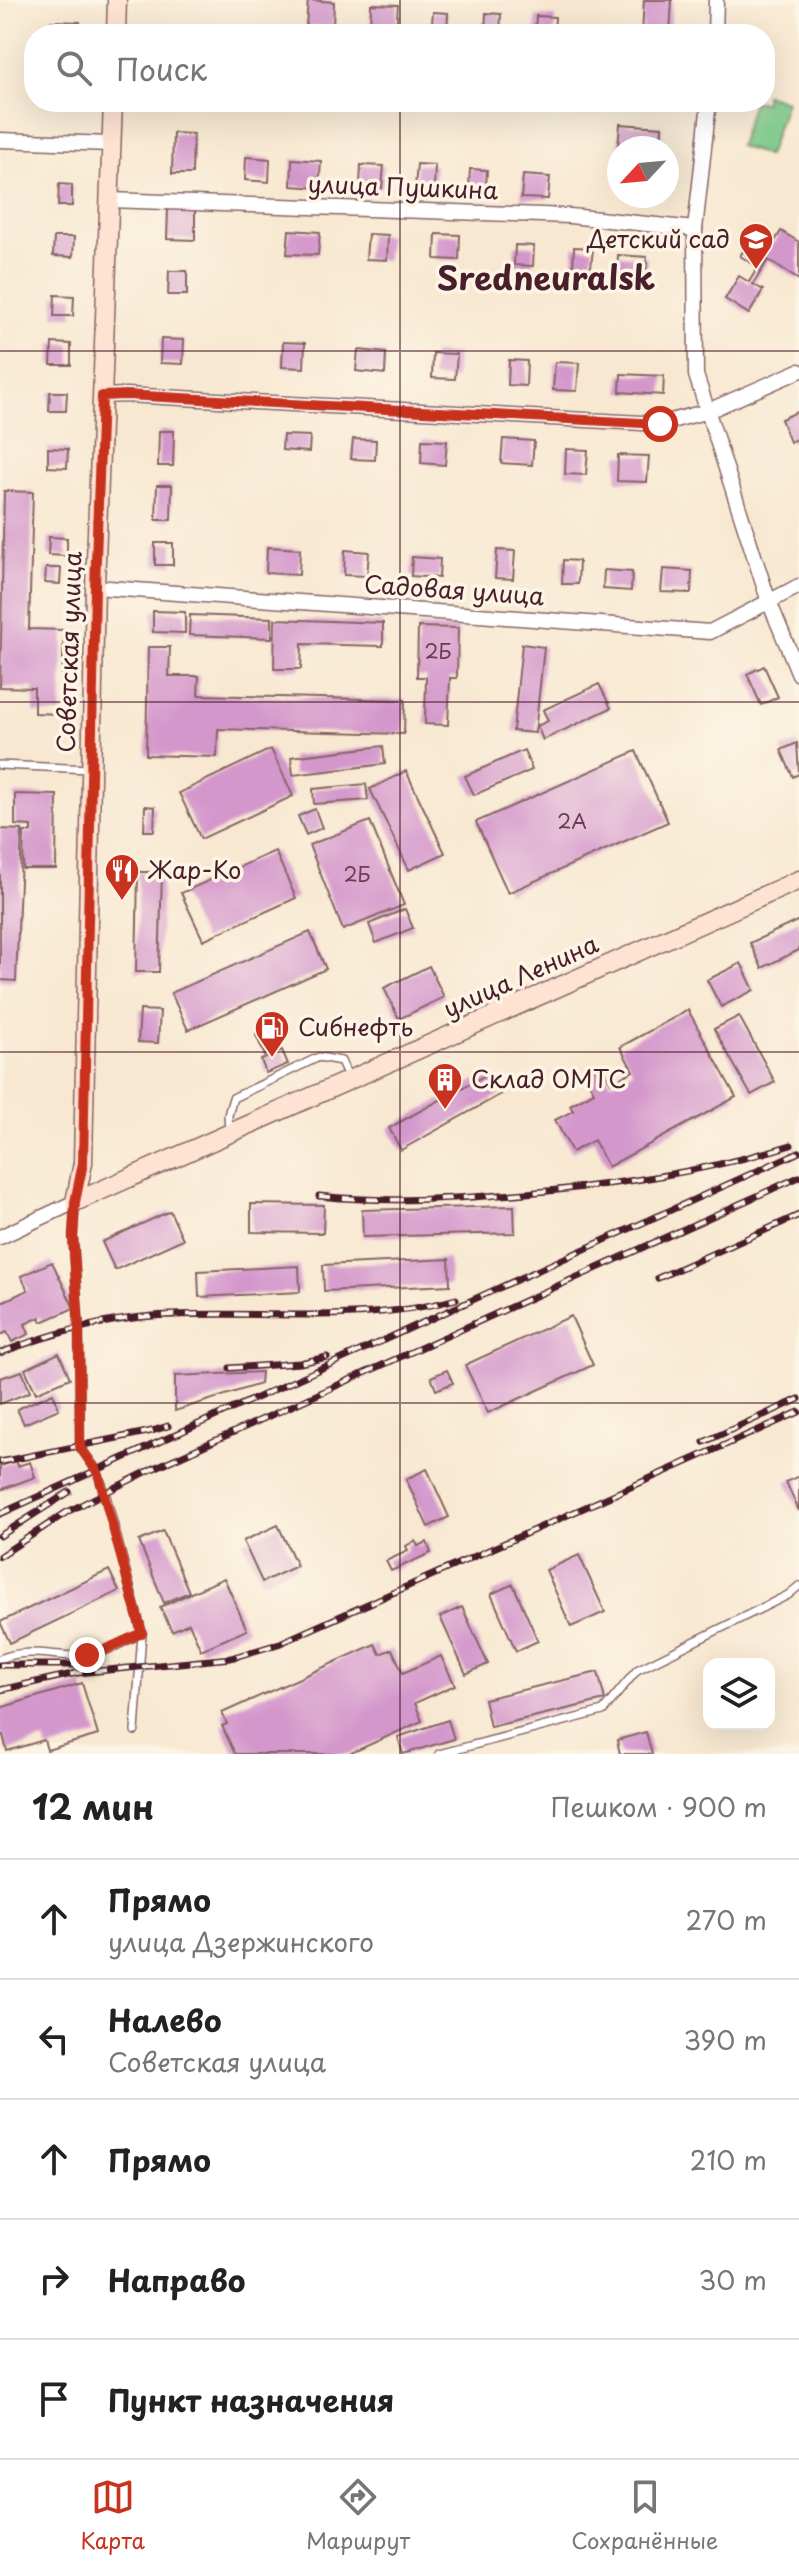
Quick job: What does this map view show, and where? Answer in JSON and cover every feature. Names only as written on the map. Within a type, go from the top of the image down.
[{"type":"street","points":[[116,24],[117,0]]},
{"type":"street","points":[[715,24],[716,0]]},
{"type":"street","name":"Советская улица","points":[[75,1202],[83,1163],[95,587],[113,112]]},
{"type":"street","points":[[708,112],[695,229],[696,375],[768,599],[799,674]]},
{"type":"street","points":[[0,140],[111,144]]},
{"type":"street","name":"улица Пушкина","points":[[109,200],[570,216],[695,229]]},
{"type":"street","points":[[102,396],[660,424],[708,411],[799,371]]},
{"type":"street","name":"Садовая улица","points":[[95,587],[710,632],[768,599],[799,586]]},
{"type":"street","name":"улица Ленина","points":[[0,1237],[799,880]]},
{"type":"lane","points":[[0,765],[91,769]]},
{"type":"lane","points":[[230,1134],[228,1115],[233,1098],[319,1057],[341,1061],[349,1079]]},
{"type":"lane","points":[[75,1202],[73,1236],[79,1328],[80,1447],[96,1469],[101,1483],[142,1633],[135,1731]]},
{"type":"lane","points":[[439,1754],[603,1711],[637,1670],[788,1595],[799,1586]]},
{"type":"lane","points":[[0,1659],[28,1653],[87,1655],[142,1633]]},
{"type":"green space","points":[[775,97],[786,101],[768,156],[739,146],[750,112],[775,112]]},
{"type":"building","points":[[308,0],[334,2],[333,24],[306,24]]},
{"type":"building","points":[[644,0],[672,0],[671,24],[643,24]]},
{"type":"building","points":[[371,4],[398,5],[397,24],[370,24]]},
{"type":"building","points":[[433,12],[448,13],[447,24],[432,24]]},
{"type":"building","points":[[486,13],[501,14],[500,24],[485,24]]},
{"type":"building","points":[[536,16],[555,17],[555,24],[536,24]]},
{"type":"building","points":[[51,21],[80,22],[80,24],[51,24]]},
{"type":"building","points":[[620,124],[662,127],[662,136],[619,136]]},
{"type":"building","points":[[173,133],[193,134],[192,174],[172,174]]},
{"type":"building","points":[[246,157],[270,159],[269,182],[245,180]]},
{"type":"building","points":[[292,159],[321,161],[319,188],[291,186]]},
{"type":"building","points":[[417,164],[435,165],[434,189],[415,188]]},
{"type":"building","points":[[361,165],[384,166],[382,188],[360,187]]},
{"type":"building","points":[[470,169],[487,170],[486,187],[469,186]]},
{"type":"building","points":[[523,175],[550,177],[548,199],[521,198]]},
{"type":"building","points":[[59,184],[72,185],[72,206],[58,206]]},
{"type":"building","points":[[168,209],[195,209],[195,240],[167,239]]},
{"type":"building","points":[[289,230],[320,232],[318,255],[287,254]]},
{"type":"building","points":[[781,231],[799,242],[799,280],[768,260],[753,284],[763,290],[749,314],[725,299],[739,276],[749,282],[758,267],[740,256],[755,232],[773,244]]},
{"type":"building","points":[[368,234],[388,235],[387,260],[366,259]]},
{"type":"building","points":[[436,234],[460,235],[459,260],[435,259]]},
{"type":"building","points":[[54,237],[74,237],[73,257],[53,256]]},
{"type":"building","points":[[515,245],[534,246],[533,266],[514,265]]},
{"type":"building","points":[[574,247],[593,248],[591,268],[573,267]]},
{"type":"building","points":[[618,255],[647,257],[646,278],[617,276]]},
{"type":"building","points":[[169,271],[187,271],[187,295],[168,295]]},
{"type":"building","points":[[55,295],[74,296],[73,316],[54,316]]},
{"type":"building","points":[[161,339],[184,340],[183,364],[160,363]]},
{"type":"building","points":[[283,342],[305,343],[304,368],[282,367]]},
{"type":"building","points":[[52,343],[71,344],[71,365],[51,365]]},
{"type":"building","points":[[358,350],[386,353],[385,374],[356,371]]},
{"type":"building","points":[[433,353],[457,354],[455,379],[432,378]]},
{"type":"building","points":[[509,360],[527,361],[526,386],[508,385]]},
{"type":"building","points":[[555,362],[579,363],[577,391],[553,390]]},
{"type":"building","points":[[621,374],[664,376],[663,395],[620,392]]},
{"type":"building","points":[[50,392],[67,392],[66,411],[49,411]]},
{"type":"building","points":[[799,411],[799,438],[790,442],[781,419]]},
{"type":"building","points":[[159,431],[174,431],[173,466],[158,466]]},
{"type":"building","points":[[283,435],[310,436],[309,452],[282,450]]},
{"type":"building","points":[[353,439],[376,440],[375,460],[351,459]]},
{"type":"building","points":[[503,439],[534,441],[532,465],[501,463]]},
{"type":"building","points":[[422,440],[447,441],[445,465],[421,463]]},
{"type":"building","points":[[48,448],[68,449],[67,468],[48,467]]},
{"type":"building","points":[[566,449],[588,450],[586,475],[565,474]]},
{"type":"building","points":[[618,455],[649,456],[647,482],[617,481]]},
{"type":"building","points":[[157,485],[172,485],[171,520],[156,520]]},
{"type":"building","points":[[4,491],[33,492],[29,629],[64,630],[61,714],[34,713],[34,688],[0,687]]},
{"type":"building","points":[[49,537],[67,538],[67,556],[48,555]]},
{"type":"building","points":[[155,543],[173,543],[173,565],[155,565]]},
{"type":"building","points":[[267,547],[300,549],[299,575],[266,573]]},
{"type":"building","points":[[345,550],[369,552],[367,576],[344,575]]},
{"type":"building","points":[[497,550],[515,551],[513,579],[495,578]]},
{"type":"building","points":[[412,557],[440,559],[439,578],[411,576]]},
{"type":"building","points":[[563,560],[579,561],[578,584],[562,584]]},
{"type":"building","points":[[46,568],[61,568],[60,584],[45,583]]},
{"type":"building","points":[[663,569],[692,571],[691,593],[661,592]]},
{"type":"building","points":[[604,570],[632,572],[631,591],[603,589]]},
{"type":"building","points":[[153,611],[185,612],[185,633],[153,632]]},
{"type":"building","points":[[190,615],[272,618],[272,638],[189,635]]},
{"type":"building","points":[[275,619],[383,623],[383,646],[302,644],[301,669],[274,669]]},
{"type":"building","points":[[418,627],[458,628],[457,678],[450,678],[448,725],[425,724],[426,677],[417,677]]},
{"type":"building","points":[[522,644],[544,647],[535,733],[513,731]]},
{"type":"building","points":[[148,647],[170,647],[169,676],[199,676],[198,695],[405,700],[404,734],[218,729],[217,757],[146,755]]},
{"type":"building","points":[[764,666],[778,697],[761,705],[747,674]]},
{"type":"building","points":[[599,684],[611,708],[543,740],[537,726],[548,721],[543,710]]},
{"type":"building","points":[[797,743],[799,774],[793,777],[781,750]]},
{"type":"building","points":[[383,746],[385,764],[293,775],[291,757]]},
{"type":"building","points":[[271,749],[293,796],[201,839],[179,793]]},
{"type":"building","points":[[524,750],[532,770],[474,795],[465,776]]},
{"type":"building","points":[[636,751],[668,822],[508,893],[476,822]]},
{"type":"building","points":[[406,771],[445,853],[409,870],[370,789]]},
{"type":"building","points":[[366,784],[368,800],[314,804],[313,789]]},
{"type":"building","points":[[15,794],[57,795],[56,869],[23,869],[24,832],[31,832],[31,826],[15,825]]},
{"type":"building","points":[[145,806],[155,807],[154,831],[144,831]]},
{"type":"building","points":[[315,809],[322,828],[306,835],[298,816]]},
{"type":"building","points":[[370,821],[404,905],[343,930],[309,845]]},
{"type":"building","points":[[0,829],[22,830],[16,981],[0,980]]},
{"type":"building","points":[[275,851],[296,898],[203,940],[181,893]]},
{"type":"building","points":[[138,872],[162,872],[159,972],[136,972]]},
{"type":"building","points":[[405,909],[413,928],[376,943],[369,924]]},
{"type":"building","points":[[799,920],[799,950],[762,968],[750,943]]},
{"type":"building","points":[[310,932],[326,969],[188,1030],[171,993]]},
{"type":"building","points":[[741,963],[754,990],[721,1007],[707,980]]},
{"type":"building","points":[[429,966],[444,997],[399,1019],[384,988]]},
{"type":"building","points":[[140,1010],[160,1011],[158,1043],[138,1042]]},
{"type":"building","points":[[688,1010],[736,1097],[608,1167],[594,1140],[572,1152],[555,1120],[573,1111],[570,1105],[594,1092],[585,1074],[601,1065],[611,1083],[633,1071],[620,1047]]},
{"type":"building","points":[[739,1016],[775,1082],[751,1095],[714,1029]]},
{"type":"building","points":[[267,1031],[276,1053],[282,1050],[288,1064],[266,1073],[261,1060],[266,1058],[256,1035]]},
{"type":"building","name":"Склад ОМТС","points":[[489,1073],[501,1094],[401,1150],[389,1128]]},
{"type":"building","points":[[251,1204],[324,1205],[323,1233],[251,1232]]},
{"type":"building","points":[[514,1206],[515,1233],[363,1237],[362,1210]]},
{"type":"building","points":[[170,1211],[183,1239],[115,1270],[102,1242]]},
{"type":"building","points":[[449,1259],[450,1285],[324,1291],[323,1265]]},
{"type":"building","points":[[52,1262],[74,1308],[42,1322],[40,1317],[25,1324],[29,1334],[12,1342],[7,1332],[0,1335],[0,1303],[28,1290],[21,1276]]},
{"type":"building","points":[[299,1266],[300,1292],[199,1297],[198,1271]]},
{"type":"building","points":[[571,1316],[593,1365],[488,1413],[465,1365]]},
{"type":"building","points":[[59,1353],[70,1378],[36,1393],[25,1369]]},
{"type":"building","points":[[447,1370],[453,1383],[436,1390],[431,1377]]},
{"type":"building","points":[[22,1371],[30,1392],[0,1404],[0,1378]]},
{"type":"building","points":[[261,1372],[260,1384],[175,1411],[175,1376]]},
{"type":"building","points":[[53,1393],[59,1409],[24,1424],[17,1409]]},
{"type":"building","points":[[16,1461],[18,1466],[30,1462],[35,1477],[0,1490],[0,1466]]},
{"type":"building","points":[[427,1469],[449,1517],[428,1527],[406,1479]]},
{"type":"building","points":[[799,1476],[799,1511],[786,1482]]},
{"type":"building","points":[[278,1525],[297,1566],[262,1582],[243,1541]]},
{"type":"building","points":[[163,1531],[189,1592],[164,1603],[139,1541]]},
{"type":"building","points":[[415,1541],[418,1546],[427,1542],[431,1553],[391,1571],[386,1561],[408,1551],[406,1546]]},
{"type":"building","points":[[579,1555],[605,1612],[571,1627],[546,1570]]},
{"type":"building","points":[[109,1570],[119,1591],[10,1643],[0,1622]]},
{"type":"building","points":[[224,1578],[247,1630],[201,1650],[189,1623],[172,1631],[160,1607]]},
{"type":"building","points":[[513,1584],[538,1641],[516,1651],[491,1594]]},
{"type":"building","points":[[462,1607],[488,1664],[466,1674],[440,1617]]},
{"type":"building","points":[[375,1644],[380,1654],[392,1649],[403,1673],[441,1656],[455,1685],[415,1703],[422,1721],[349,1754],[235,1754],[222,1726],[227,1724],[222,1713]]},
{"type":"building","points":[[598,1672],[605,1700],[490,1727],[484,1699]]},
{"type":"building","points":[[82,1683],[98,1735],[47,1750],[44,1740],[7,1751],[3,1735],[0,1736],[0,1708]]},
{"type":"building","points":[[448,1720],[454,1739],[403,1754],[398,1737]]},
{"type":"building","points":[[646,1732],[652,1754],[620,1754],[617,1740]]},
{"type":"railway","points":[[319,1196],[417,1200],[550,1191],[689,1171],[791,1145]]},
{"type":"railway","points":[[0,1514],[799,1152]]},
{"type":"railway","points":[[0,1556],[67,1512],[152,1469],[799,1177]]},
{"type":"railway","points":[[658,1278],[799,1215]]},
{"type":"railway","points":[[0,1353],[75,1329],[133,1318],[191,1314],[382,1312],[456,1299]]},
{"type":"railway","points":[[230,1368],[300,1363],[327,1357]]},
{"type":"railway","points":[[704,1442],[799,1399]]},
{"type":"railway","points":[[0,1690],[77,1673],[231,1658],[278,1644],[799,1412]]},
{"type":"railway","points":[[0,1462],[168,1426]]},
{"type":"railway","points":[[0,1536],[69,1492]]},
{"type":"railway","points":[[0,1665],[75,1665]]},
{"type":"place","name":"Детский сад","points":[[756,271]]},
{"type":"place","name":"Жар-Ко","points":[[122,902]]},
{"type":"place","name":"Сибнефть","points":[[272,1059]]},
{"type":"place","name":"Склад ОМТС","points":[[445,1111]]},
{"type":"district","name":"Sredneuralsk","points":[[546,279]]},
{"type":"route","points":[[87,1655],[142,1633],[105,1492],[96,1469],[80,1447],[79,1328],[73,1236],[75,1202],[83,1163],[102,396],[660,424]]}]
